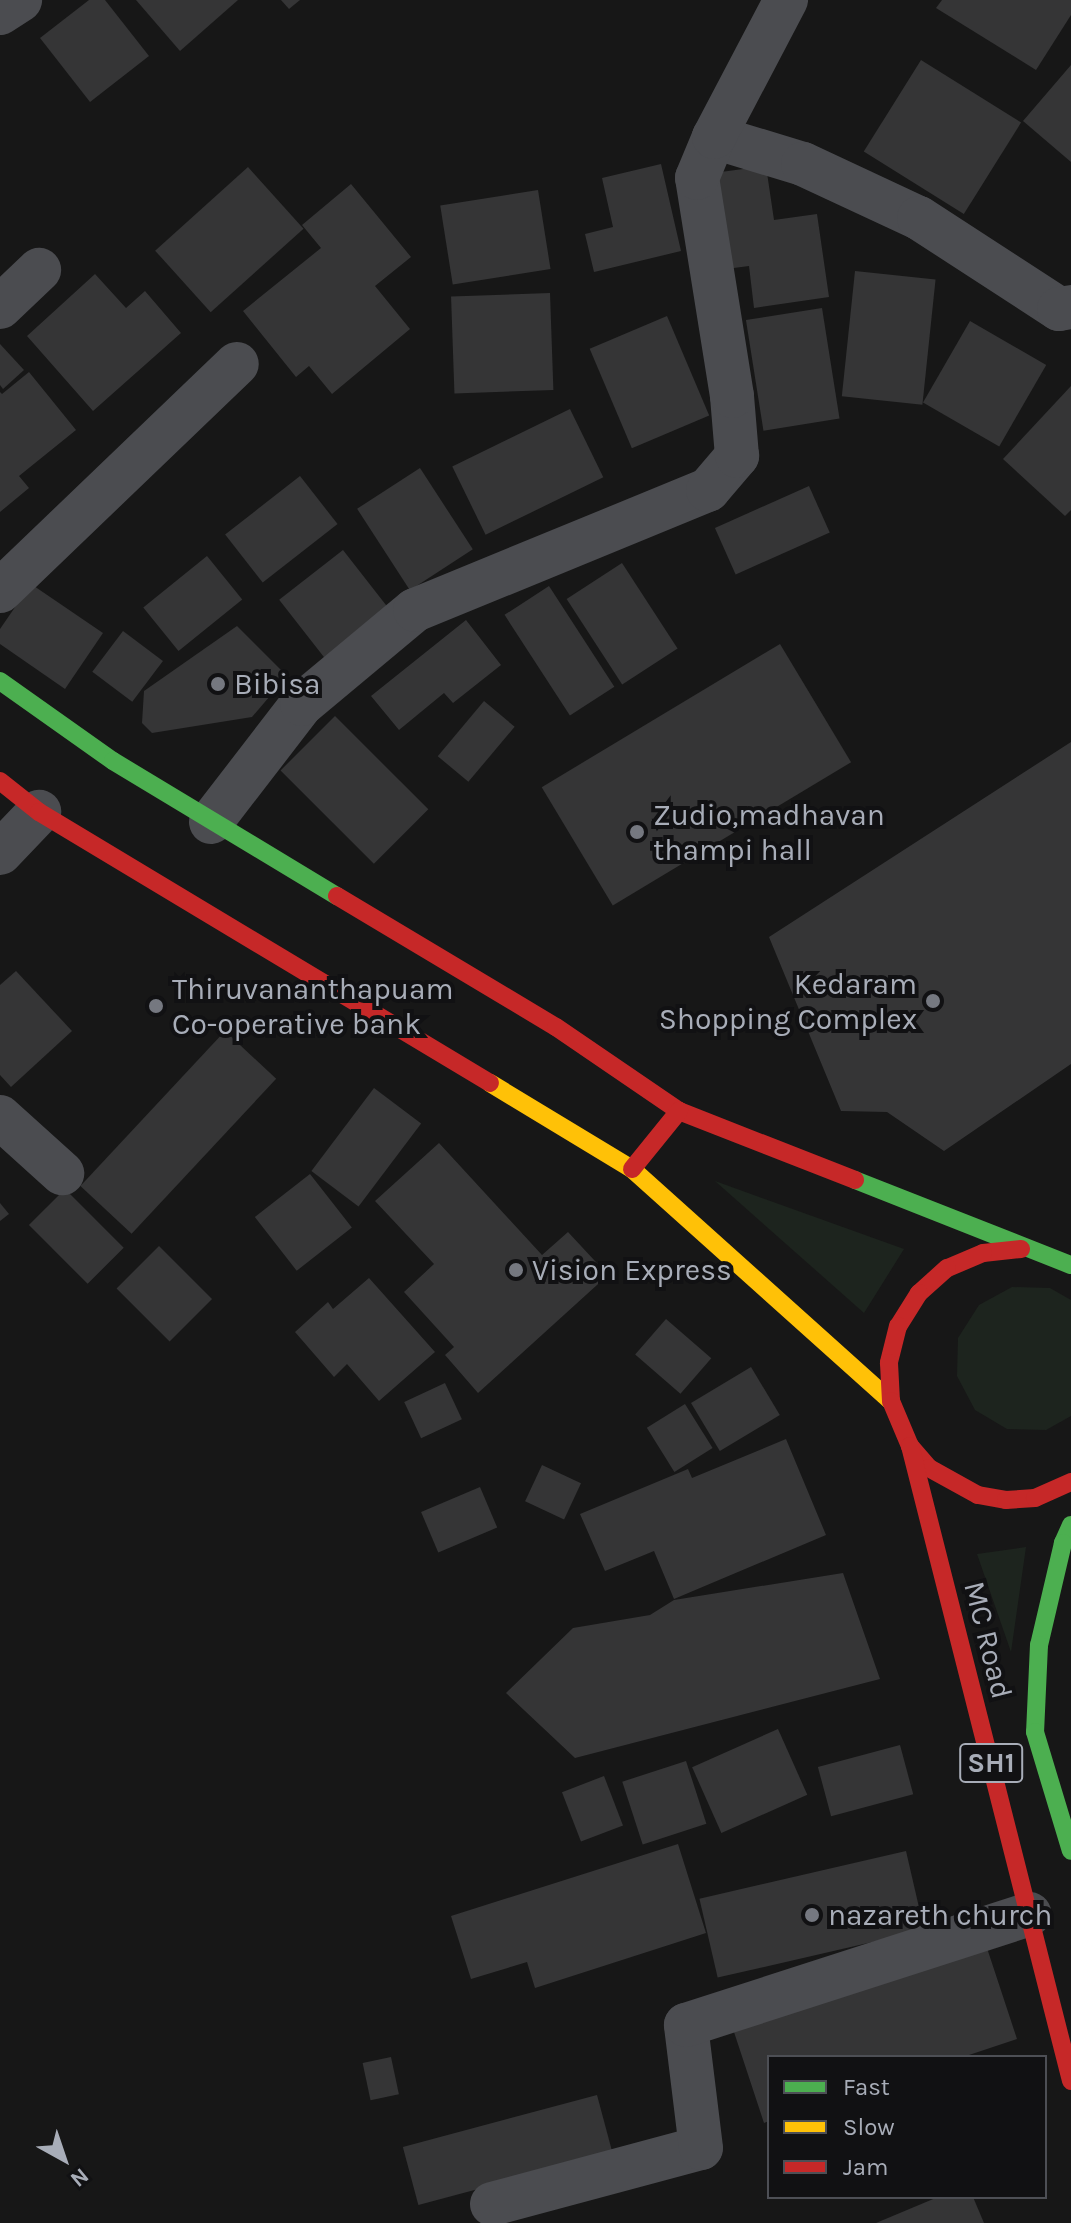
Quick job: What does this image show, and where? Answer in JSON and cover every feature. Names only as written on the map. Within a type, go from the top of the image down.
[{"type":"main road","points":[[0,681],[113,761],[556,1027],[679,1111],[1021,1249],[1071,1265]]},
{"type":"main road","points":[[0,781],[39,812],[632,1169],[891,1401]]},
{"type":"main road","points":[[632,1169],[679,1111]]},
{"type":"main road","points":[[1021,1249],[983,1253],[947,1268],[919,1293],[898,1326],[889,1363],[891,1401],[910,1446],[929,1468],[978,1495],[1006,1500],[1035,1498],[1071,1482]]},
{"type":"main road","name":"MC Road","points":[[910,1446],[1071,2081]]},
{"type":"main road","name":"MC Road","points":[[1071,1525],[1063,1543],[1039,1645],[1035,1732],[1071,1851]]},
{"type":"street","points":[[0,13],[20,0]]},
{"type":"street","points":[[211,822],[302,704],[415,610],[708,490],[737,456],[732,396],[697,178],[714,137],[786,0]]},
{"type":"street","points":[[714,137],[803,164],[919,218],[1067,313]]},
{"type":"street","points":[[0,307],[39,270]]},
{"type":"street","points":[[0,591],[237,364]]},
{"type":"street","points":[[0,853],[39,812]]},
{"type":"street","points":[[0,1117],[62,1173]]},
{"type":"street","points":[[492,2204],[701,2148],[686,2025],[1030,1914]]},
{"type":"shaded area","points":[[715,1181],[904,1249],[864,1313]]},
{"type":"shaded area","points":[[1012,1287],[1050,1288],[1071,1300],[1071,1416],[1046,1430],[1007,1429],[975,1410],[957,1376],[958,1338],[979,1305]]},
{"type":"shaded area","points":[[1026,1547],[1011,1652],[977,1554]]},
{"type":"building","points":[[89,0],[105,0],[149,56],[90,102],[40,38]]},
{"type":"building","points":[[136,0],[238,0],[180,51]]},
{"type":"building","points":[[281,0],[300,0],[289,9]]},
{"type":"building","points":[[942,0],[1071,0],[1071,15],[1036,70],[936,8]]},
{"type":"building","points":[[921,60],[1021,123],[964,214],[864,152]]},
{"type":"building","points":[[1071,65],[1071,162],[1023,121]]},
{"type":"building","points":[[661,164],[681,251],[594,272],[585,234],[613,227],[602,178]]},
{"type":"building","points":[[766,166],[774,220],[817,214],[829,297],[754,308],[749,266],[726,269],[713,173]]},
{"type":"building","points":[[248,167],[304,229],[211,312],[155,251]]},
{"type":"building","points":[[351,184],[411,257],[375,286],[410,329],[332,394],[309,366],[296,377],[243,311],[321,248],[302,225]]},
{"type":"building","points":[[538,190],[551,269],[453,285],[440,205]]},
{"type":"building","points":[[855,271],[936,279],[922,405],[842,396]]},
{"type":"building","points":[[95,274],[126,308],[145,291],[181,333],[93,411],[27,336]]},
{"type":"building","points":[[550,293],[553,390],[454,393],[451,296]]},
{"type":"building","points":[[822,308],[840,419],[763,431],[746,320]]},
{"type":"building","points":[[667,316],[709,415],[632,448],[590,349]]},
{"type":"building","points":[[970,321],[1046,365],[999,446],[923,402]]},
{"type":"building","points":[[0,344],[24,370],[3,389],[0,385]]},
{"type":"building","points":[[29,372],[76,430],[19,476],[29,488],[0,512],[0,392],[2,394]]},
{"type":"building","points":[[1071,386],[1071,510],[1065,516],[1003,459]]},
{"type":"building","points":[[570,409],[603,477],[486,535],[452,466]]},
{"type":"building","points":[[420,468],[473,549],[410,590],[357,509]]},
{"type":"building","points":[[300,476],[338,524],[263,583],[225,534]]},
{"type":"building","points":[[809,486],[830,533],[736,574],[715,528]]},
{"type":"building","points":[[343,550],[392,612],[328,662],[279,600]]},
{"type":"building","points":[[207,556],[242,600],[179,651],[143,608]]},
{"type":"building","points":[[622,563],[678,649],[622,684],[567,599]]},
{"type":"building","points":[[31,584],[103,633],[65,689],[0,644],[0,629]]},
{"type":"building","points":[[549,586],[614,687],[570,716],[505,615]]},
{"type":"building","points":[[466,620],[501,665],[453,703],[444,693],[399,730],[371,696]]},
{"type":"building","name":"Bibisa","points":[[237,626],[287,676],[252,717],[152,733],[142,723],[144,691]]},
{"type":"building","points":[[123,631],[163,661],[132,702],[92,672]]},
{"type":"building","name":"Zudio,madhavan thampi hall","points":[[780,644],[851,762],[613,905],[542,787]]},
{"type":"building","points":[[484,701],[515,727],[468,782],[438,756]]},
{"type":"building","points":[[335,716],[428,809],[374,864],[281,770]]},
{"type":"building","name":"Kedaram Shopping Complex","points":[[1071,742],[1071,1064],[944,1151],[887,1112],[841,1111],[769,937]]},
{"type":"building","points":[[16,971],[72,1031],[11,1087],[0,1075],[0,985]]},
{"type":"building","points":[[225,1031],[276,1079],[132,1234],[80,1186]]},
{"type":"building","points":[[374,1088],[421,1124],[359,1207],[311,1171]]},
{"type":"building","name":"Vision Express","points":[[439,1143],[542,1255],[568,1232],[608,1275],[478,1393],[445,1355],[454,1347],[404,1292],[434,1264],[375,1201]]},
{"type":"building","points":[[310,1174],[352,1228],[297,1271],[255,1217]]},
{"type":"building","points":[[65,1189],[124,1248],[88,1284],[29,1225]]},
{"type":"building","points":[[0,1203],[9,1214],[0,1221]]},
{"type":"building","points":[[159,1246],[212,1299],[170,1341],[117,1288]]},
{"type":"building","points":[[369,1278],[435,1352],[379,1401],[347,1364],[334,1377],[295,1332],[328,1302],[333,1309]]},
{"type":"building","points":[[666,1319],[711,1358],[680,1394],[635,1354]]},
{"type":"building","points":[[751,1367],[780,1415],[720,1451],[691,1403]]},
{"type":"building","points":[[445,1383],[462,1419],[421,1438],[404,1402]]},
{"type":"building","points":[[685,1404],[713,1448],[674,1472],[647,1428]]},
{"type":"building","points":[[786,1439],[826,1535],[674,1599],[654,1551],[605,1571],[580,1514],[688,1469],[692,1478]]},
{"type":"building","points":[[542,1465],[581,1483],[564,1519],[525,1501]]},
{"type":"building","points":[[480,1487],[497,1528],[438,1553],[421,1512]]},
{"type":"building","points":[[843,1573],[880,1679],[575,1758],[506,1693],[573,1628],[650,1615],[674,1600]]},
{"type":"building","points":[[778,1729],[807,1795],[721,1833],[692,1767]]},
{"type":"building","points":[[900,1745],[913,1794],[831,1816],[818,1767]]},
{"type":"building","points":[[686,1761],[706,1824],[643,1844],[622,1782]]},
{"type":"building","points":[[604,1776],[623,1825],[581,1842],[562,1792]]},
{"type":"building","points":[[678,1844],[706,1933],[535,1988],[527,1962],[471,1979],[451,1916]]},
{"type":"building","name":"nazareth church","points":[[906,1851],[924,1930],[718,1978],[699,1899]]},
{"type":"building","points":[[985,1942],[1017,2039],[969,2055],[767,2055],[767,2122],[764,2123],[732,2026]]},
{"type":"building","points":[[391,2057],[399,2094],[371,2100],[363,2063]]},
{"type":"building","points":[[597,2095],[613,2153],[418,2205],[403,2147]]},
{"type":"building","points":[[933,2199],[974,2199],[984,2223],[876,2223]]},
{"type":"traffic: fast","points":[[0,681],[113,761],[337,896]]},
{"type":"traffic: fast","points":[[855,1180],[1071,1265]]},
{"type":"traffic: fast","points":[[1071,1525],[1063,1543],[1039,1645],[1035,1732],[1071,1851]]},
{"type":"traffic: slow","points":[[490,1083],[632,1169],[891,1401]]},
{"type":"traffic: jam","points":[[0,781],[39,812],[490,1083]]},
{"type":"traffic: jam","points":[[337,896],[556,1027],[679,1111],[855,1180]]},
{"type":"traffic: jam","points":[[632,1169],[679,1111]]},
{"type":"traffic: jam","points":[[1021,1249],[983,1253],[947,1268],[919,1293],[898,1326],[889,1363],[891,1401],[910,1446],[929,1468],[978,1495],[1006,1500],[1035,1498],[1071,1482]]},
{"type":"traffic: jam","points":[[910,1446],[1071,2081]]},
{"type":"place","name":"Bibisa","points":[[218,684]]},
{"type":"place","name":"Zudio,madhavan thampi hall","points":[[637,832]]},
{"type":"place","name":"Kedaram Shopping Complex","points":[[933,1001]]},
{"type":"place","name":"Thiruvananthapuam Co-operative bank","points":[[156,1006]]},
{"type":"place","name":"Vision Express","points":[[516,1270]]},
{"type":"place","name":"nazareth church","points":[[812,1915]]}]
